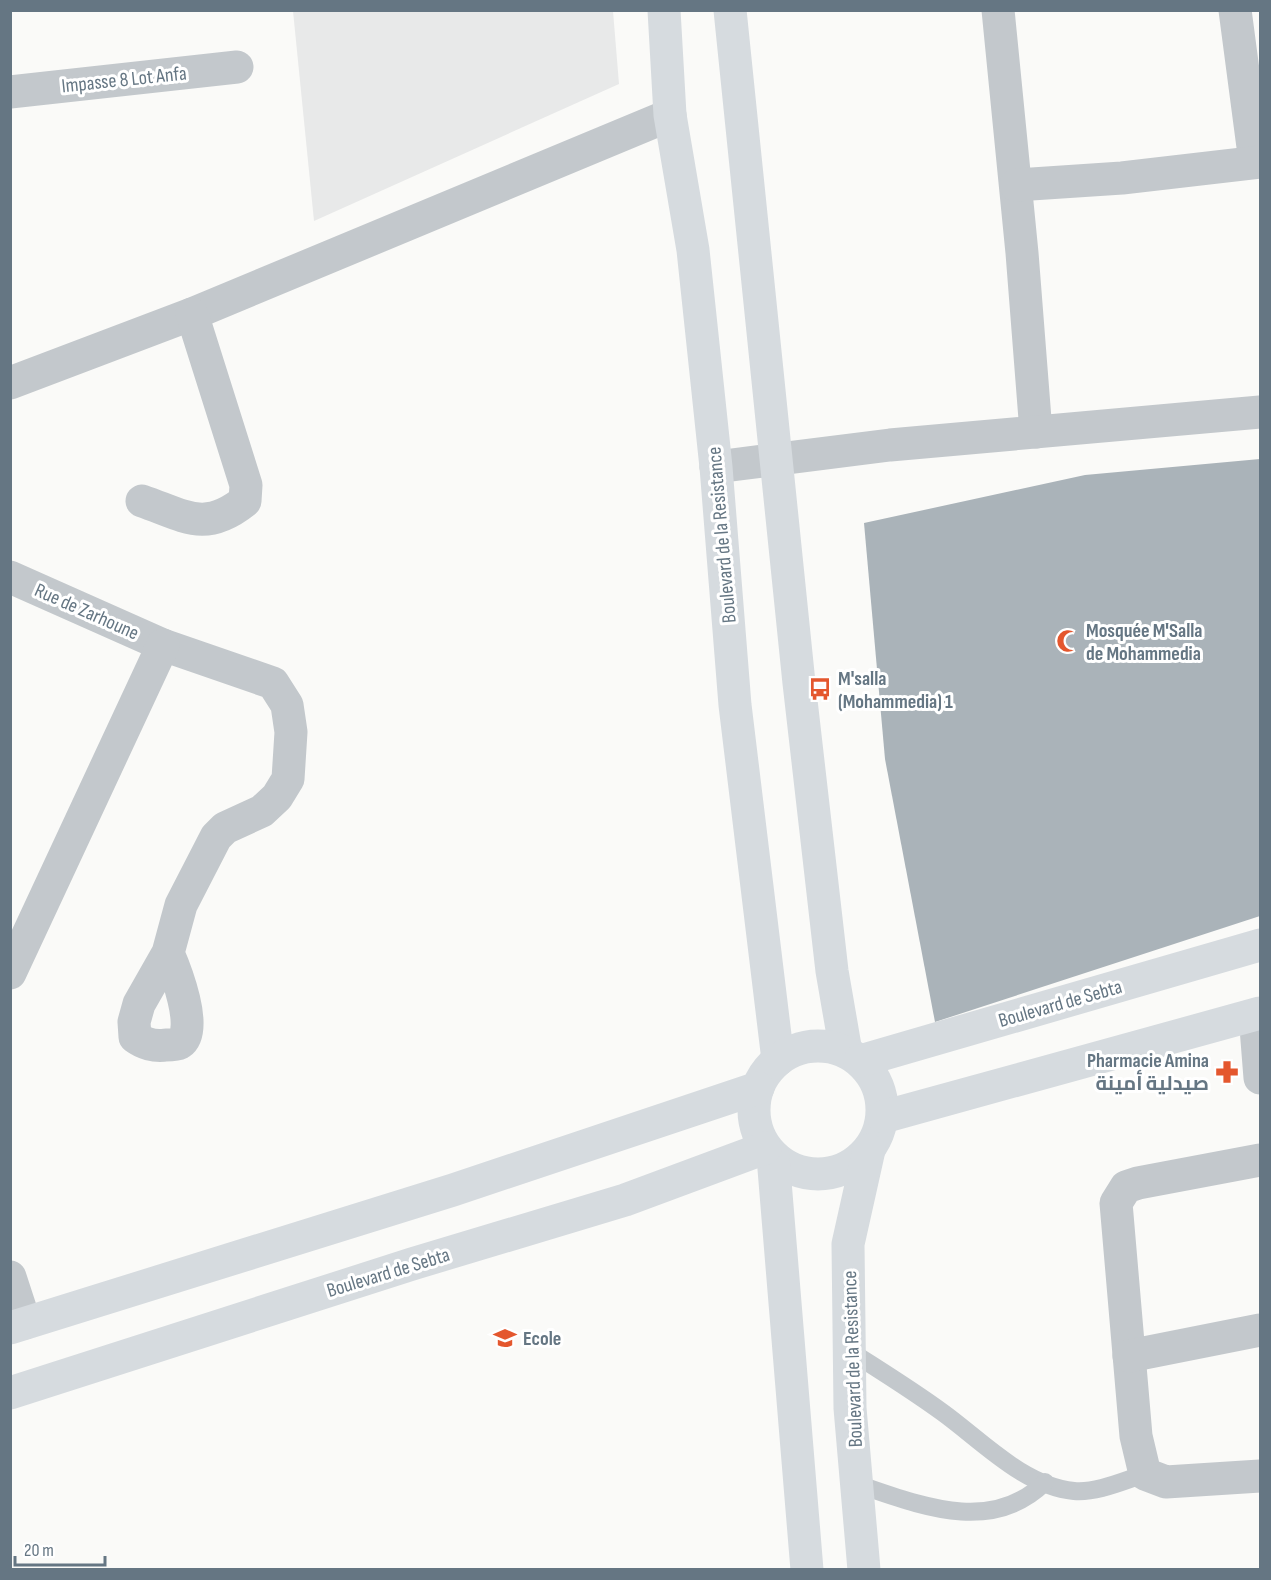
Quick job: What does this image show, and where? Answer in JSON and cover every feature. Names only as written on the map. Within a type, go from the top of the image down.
[{"type":"main road","name":"Boulevard de la Resistance","points":[[664,10],[670,115],[693,250],[716,467],[735,705],[778,1060]]},
{"type":"main road","points":[[730,10],[832,971],[853,1057]]},
{"type":"main road","name":"Boulevard de Sebta","points":[[853,1057],[1260,945]]},
{"type":"main road","points":[[883,1117],[1258,1014]]},
{"type":"main road","points":[[769,1152],[791,1169],[814,1175],[833,1173],[853,1165],[869,1150],[878,1135],[883,1117],[882,1096],[874,1077],[853,1057],[829,1047],[811,1046],[794,1051],[778,1060],[758,1088],[753,1108],[756,1128],[769,1152],[807,1569]]},
{"type":"main road","points":[[18,1325],[453,1190],[758,1088]]},
{"type":"main road","name":"Boulevard de la Resistance","points":[[864,1569],[850,1408],[848,1244],[869,1150]]},
{"type":"main road","name":"Boulevard de Sebta","points":[[10,1393],[412,1264],[625,1200],[769,1152]]},
{"type":"street","points":[[998,10],[1016,185],[1036,432]]},
{"type":"street","points":[[1016,185],[1122,178],[1258,162],[1234,10]]},
{"type":"street","name":"Impasse 8 Lot Anfa","points":[[10,92],[237,67]]},
{"type":"street","points":[[10,383],[192,314],[670,115]]},
{"type":"street","points":[[142,501],[200,520],[227,515],[245,501],[246,485],[192,314]]},
{"type":"street","points":[[716,467],[776,458],[1260,412]]},
{"type":"street","name":"Rue de Zarhoune","points":[[10,577],[163,645],[273,683],[287,705],[291,732],[290,769],[285,787],[262,811],[225,828],[216,837],[181,906],[168,953]]},
{"type":"street","points":[[10,973],[163,645]]},
{"type":"street","points":[[1258,1014],[1260,1078]]},
{"type":"street","points":[[1260,1160],[1126,1187],[1116,1203],[1136,1436],[1145,1474],[1166,1482],[1260,1476]]},
{"type":"street","points":[[10,1277],[18,1325]]},
{"type":"street","points":[[1129,1356],[1260,1330]]},
{"type":"lane","points":[[850,1351],[934,1406],[1018,1468],[1044,1482],[1077,1491],[1116,1484],[1145,1474]]},
{"type":"lane","points":[[857,1484],[929,1508],[959,1513],[1002,1506],[1021,1500],[1044,1482]]},
{"type":"shaded area","points":[[293,11],[613,11],[619,84],[314,221]]},
{"type":"building","name":"Mosquée M'Salla de Mohammedia","points":[[1260,459],[1260,916],[935,1022],[885,759],[864,523],[1085,475]]},
{"type":"place","name":"Mosquée M'Salla de Mohammedia","points":[[1068,641]]},
{"type":"place","name":"M'salla (Mohammedia) 1","points":[[820,689]]},
{"type":"place","name":"Pharmacie Amina صيدلية أمينة","points":[[1227,1072]]},
{"type":"place","name":"Ecole","points":[[505,1338]]}]
